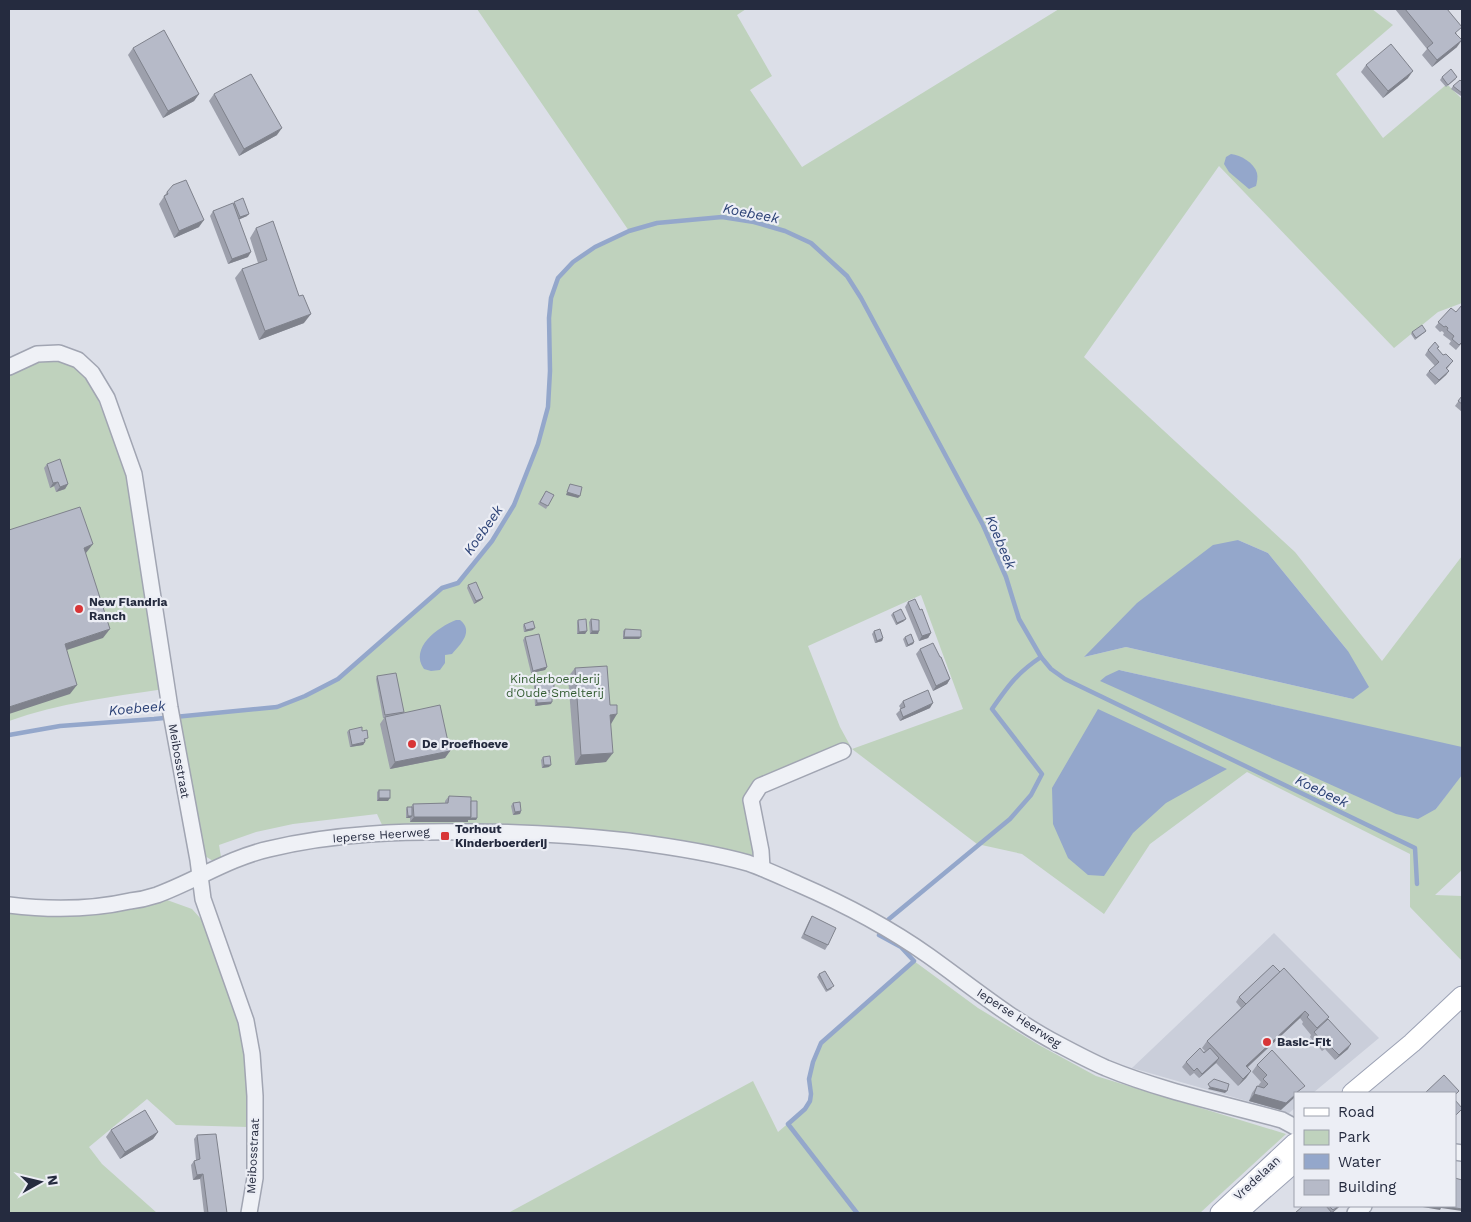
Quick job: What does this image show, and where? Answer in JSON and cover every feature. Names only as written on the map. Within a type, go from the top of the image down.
[{"type":"main road","points":[[1353,1092],[1412,1043],[1462,996]]},
{"type":"main road","points":[[1367,1092],[1412,1043]]},
{"type":"main road","name":"Vredelaan","points":[[1220,1213],[1294,1144]]},
{"type":"main road","name":"Vredelaan","points":[[1237,1213],[1294,1163]]},
{"type":"street","name":"Meibosstraat","points":[[9,367],[37,354],[59,353],[78,360],[92,373],[107,398],[134,474],[173,729],[200,876],[202,899],[246,1021],[252,1054],[255,1096],[254,1178],[249,1213]]},
{"type":"street","points":[[762,868],[751,800],[760,786],[843,751]]},
{"type":"street","name":"Ieperse Heerweg","points":[[9,905],[72,909],[111,905],[153,897],[244,856],[288,845],[357,835],[441,831],[549,834],[631,842],[732,859],[762,868],[824,896],[896,934],[1018,1020],[1055,1043],[1106,1068],[1150,1084],[1288,1124]]},
{"type":"shaded area","points":[[1274,933],[1379,1038],[1314,1092],[1294,1092],[1294,1109],[1289,1113],[1132,1068]]},
{"type":"green space","name":"Kinderboerderij d'Oude Smelterij","points":[[477,9],[746,9],[737,15],[772,76],[750,90],[802,167],[1059,9],[1372,9],[1393,25],[1336,74],[1383,138],[1447,84],[1462,99],[1462,303],[1438,312],[1394,348],[1219,166],[1084,357],[1295,552],[1382,661],[1462,556],[1462,748],[1119,670],[1436,809],[1462,773],[1462,870],[1435,895],[1462,896],[1462,961],[1410,907],[1410,854],[1247,772],[1150,844],[1104,914],[1022,854],[977,844],[852,749],[745,793],[755,852],[752,858],[383,827],[377,814],[293,824],[256,832],[219,845],[221,857],[213,861],[205,856],[179,717],[277,707],[305,696],[338,679],[442,588],[458,583],[492,541],[514,505],[538,444],[548,407],[550,371],[549,318],[551,298],[558,278],[573,262],[595,247],[629,231]],"holes":[[[1238,540],[1268,553],[1348,651],[1353,699],[1126,647],[1084,657]],[[921,595],[963,709],[852,749],[840,727],[808,646]]]},
{"type":"green space","name":"New Flandria Ranch","points":[[54,356],[73,365],[89,377],[102,410],[113,429],[124,464],[164,689],[66,705],[9,721],[9,375]]},
{"type":"green space","points":[[167,900],[192,909],[201,919],[224,980],[235,1012],[244,1053],[248,1127],[176,1125],[147,1099],[89,1147],[102,1164],[157,1213],[9,1213],[9,912],[118,911]]},
{"type":"green space","points":[[914,961],[978,1008],[1039,1045],[1096,1076],[1286,1134],[1200,1213],[508,1213],[753,1081],[778,1132],[805,1109],[810,1101],[809,1079],[813,1062],[821,1043]]},
{"type":"water","points":[[1231,154],[1243,158],[1253,166],[1257,175],[1256,186],[1249,189],[1229,172],[1224,164],[1226,157]]},
{"type":"water","points":[[1238,540],[1268,553],[1348,651],[1369,687],[1353,699],[1126,647],[1084,657],[1137,603],[1213,545]]},
{"type":"water","points":[[456,620],[460,620],[466,629],[462,642],[452,654],[445,655],[445,663],[440,670],[431,671],[424,669],[420,661],[420,653],[423,646],[434,633]]},
{"type":"water","points":[[1119,670],[1462,747],[1462,775],[1436,809],[1418,819],[1396,814],[1100,681]]},
{"type":"water","points":[[1098,709],[1227,769],[1166,803],[1133,833],[1104,876],[1088,875],[1068,858],[1053,824],[1052,788]]},
{"type":"building","points":[[1405,9],[1447,9],[1462,27],[1455,33],[1462,40],[1437,60],[1427,48],[1433,43]]},
{"type":"building","points":[[164,30],[199,94],[168,111],[133,48]]},
{"type":"building","points":[[1391,44],[1413,71],[1388,91],[1366,65]]},
{"type":"building","points":[[1451,69],[1457,77],[1448,85],[1442,77]]},
{"type":"building","points":[[251,74],[282,128],[244,149],[214,94]]},
{"type":"building","points":[[1460,80],[1462,82],[1462,93],[1453,86]]},
{"type":"building","points":[[186,180],[204,220],[179,231],[164,196],[168,194],[167,192],[173,185]]},
{"type":"building","points":[[243,198],[249,214],[240,217],[234,202]]},
{"type":"building","points":[[233,203],[251,252],[232,259],[213,211]]},
{"type":"building","points":[[273,221],[299,296],[303,295],[311,314],[265,331],[242,269],[267,260],[256,228]]},
{"type":"building","points":[[1462,305],[1462,342],[1459,345],[1452,339],[1454,336],[1447,330],[1448,328],[1438,322],[1451,308],[1456,312]]},
{"type":"building","points":[[1422,325],[1426,331],[1416,338],[1412,332]]},
{"type":"building","points":[[1435,342],[1443,355],[1446,354],[1453,361],[1446,368],[1449,371],[1439,380],[1429,371],[1439,362],[1428,350]]},
{"type":"building","points":[[1462,396],[1462,404],[1458,401]]},
{"type":"building","points":[[60,459],[68,484],[60,487],[58,482],[53,483],[47,464]]},
{"type":"building","points":[[570,484],[582,487],[580,496],[567,492]]},
{"type":"building","points":[[546,491],[554,495],[548,506],[540,502]]},
{"type":"building","name":"New Flandria Ranch","points":[[80,507],[93,544],[84,548],[110,629],[65,644],[77,685],[9,707],[9,530]]},
{"type":"building","points":[[476,582],[483,598],[476,601],[468,585]]},
{"type":"building","points":[[915,599],[920,610],[922,609],[931,633],[922,636],[908,602]]},
{"type":"building","points":[[901,609],[906,619],[897,623],[893,613]]},
{"type":"building","points":[[586,619],[587,631],[579,632],[578,620]]},
{"type":"building","points":[[591,619],[599,620],[599,631],[592,631]]},
{"type":"building","points":[[533,621],[535,628],[526,630],[524,624]]},
{"type":"building","points":[[625,629],[641,630],[641,637],[624,637]]},
{"type":"building","points":[[880,629],[883,638],[877,641],[874,631]]},
{"type":"building","points":[[539,634],[547,667],[533,671],[525,637]]},
{"type":"building","points":[[911,634],[914,642],[908,645],[905,637]]},
{"type":"building","points":[[933,643],[950,679],[936,686],[920,649]]},
{"type":"building","points":[[607,666],[610,705],[617,705],[617,714],[610,715],[613,753],[581,755],[575,668]]},
{"type":"building","points":[[396,673],[404,712],[385,715],[377,676]]},
{"type":"building","points":[[535,684],[554,684],[554,690],[544,691],[544,695],[552,694],[552,702],[537,703]]},
{"type":"building","points":[[928,690],[933,703],[903,717],[900,709],[905,707],[903,701]]},
{"type":"building","points":[[440,705],[450,751],[395,762],[385,717]]},
{"type":"building","points":[[362,727],[362,731],[367,730],[368,738],[364,739],[365,742],[352,745],[349,730]]},
{"type":"building","points":[[550,756],[551,765],[544,765],[543,757]]},
{"type":"building","points":[[379,790],[390,790],[390,798],[379,798]]},
{"type":"building","points":[[449,796],[471,797],[471,817],[414,817],[413,804],[448,803]]},
{"type":"building","points":[[471,801],[477,801],[477,818],[470,818]]},
{"type":"building","points":[[520,802],[521,811],[515,812],[513,803]]},
{"type":"building","points":[[407,807],[412,807],[412,816],[408,816]]},
{"type":"building","points":[[812,916],[836,928],[828,945],[804,934]]},
{"type":"building","points":[[1273,965],[1280,972],[1246,1004],[1239,997]]},
{"type":"building","points":[[1284,968],[1329,1017],[1317,1028],[1307,1017],[1309,1015],[1305,1011],[1246,1066],[1251,1071],[1243,1079],[1207,1041]]},
{"type":"building","points":[[825,971],[834,986],[827,990],[819,974]]},
{"type":"building","points":[[1328,1019],[1351,1044],[1339,1055],[1328,1044],[1326,1046],[1314,1032]]},
{"type":"building","points":[[1200,1048],[1204,1053],[1210,1048],[1219,1058],[1202,1074],[1197,1068],[1194,1071],[1186,1062]]},
{"type":"building","points":[[1272,1050],[1305,1086],[1297,1092],[1294,1092],[1294,1096],[1286,1103],[1254,1094],[1257,1086],[1264,1088],[1268,1084],[1263,1079],[1267,1075],[1257,1065]]},
{"type":"building","points":[[1444,1075],[1459,1091],[1456,1094],[1456,1092],[1426,1092]]},
{"type":"building","points":[[1214,1079],[1229,1084],[1227,1091],[1210,1087],[1208,1084]]},
{"type":"building","points":[[1456,1101],[1462,1108],[1456,1115]]},
{"type":"building","points":[[145,1110],[158,1132],[125,1152],[111,1130]]},
{"type":"building","points":[[216,1134],[227,1213],[208,1213],[203,1174],[197,1175],[194,1161],[200,1159],[197,1135]]},
{"type":"building","points":[[1456,1178],[1462,1180],[1462,1209],[1450,1207],[1456,1207]]},
{"type":"building","points":[[1302,1207],[1327,1207],[1332,1213],[1295,1213]]},
{"type":"waterway","name":"Koebeek","points":[[9,735],[60,726],[277,707],[305,696],[338,679],[442,588],[458,583],[492,541],[514,505],[538,444],[548,407],[550,371],[549,318],[551,298],[558,278],[573,262],[595,247],[629,231],[657,223],[722,217],[754,222],[785,231],[811,243],[847,276],[861,298],[983,525],[1006,577],[1019,619],[1041,657],[1051,669],[1065,679],[1415,848],[1417,884]]},
{"type":"waterway","points":[[889,919],[1010,819],[1031,795],[1042,774],[992,709],[1014,680],[1041,657]]},
{"type":"waterway","points":[[857,1213],[788,1124],[805,1109],[810,1101],[809,1079],[813,1062],[821,1043],[914,961],[901,947],[879,935]]},
{"type":"place","name":"New Flandria Ranch","points":[[79,609]]},
{"type":"place","name":"De Proefhoeve","points":[[412,744]]},
{"type":"place","name":"Torhout Kinderboerderij","points":[[445,836]]},
{"type":"place","name":"Basic-Fit","points":[[1267,1042]]}]
